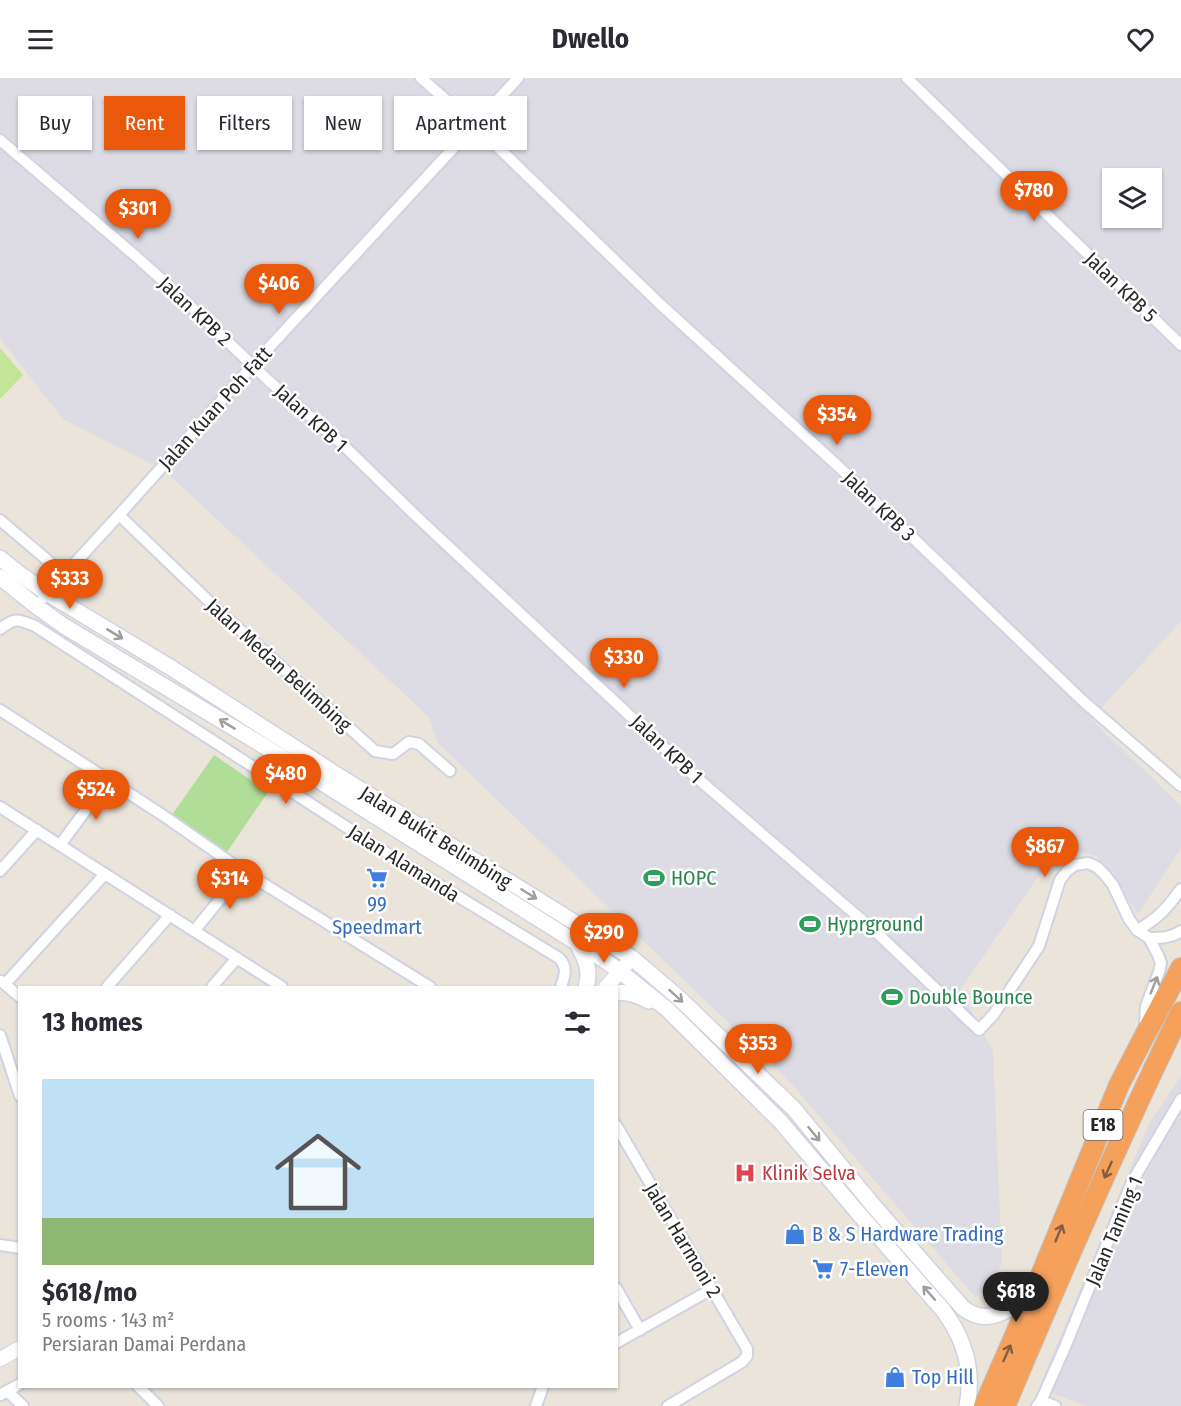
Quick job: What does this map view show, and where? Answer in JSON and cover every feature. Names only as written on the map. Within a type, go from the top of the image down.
[{"type":"highway","name":"E18","points":[[984,1406],[1036,1287],[1119,1085],[1181,968]]},
{"type":"highway","name":"E18","points":[[1005,1406],[1139,1097],[1181,1012]]},
{"type":"highway","points":[[1139,1097],[1181,1043]]},
{"type":"main road","name":"Jalan Bukit Belimbing","points":[[0,558],[47,593],[173,669],[334,773],[632,958],[679,998],[794,1109],[859,1189],[963,1308],[971,1314],[992,1317],[1008,1309],[1036,1287]]},
{"type":"main road","name":"Jalan Bukit Belimbing","points":[[0,577],[64,626],[259,743],[621,972],[668,1010]]},
{"type":"main road","points":[[578,945],[588,964],[585,986]]},
{"type":"main road","points":[[618,993],[638,995],[668,1010],[780,1121],[943,1310],[962,1341],[970,1383],[967,1406]]},
{"type":"street","name":"Jalan KPB 3","points":[[421,78],[442,96]]},
{"type":"street","name":"Jalan Kuan Poh Fatt","points":[[502,96],[518,78]]},
{"type":"street","name":"Jalan KPB 5","points":[[907,78],[1181,345]]},
{"type":"street","name":"Jalan KPB 2","points":[[0,140],[132,252],[253,365]]},
{"type":"street","name":"Jalan Kuan Poh Fatt","points":[[36,606],[253,365],[452,150]]},
{"type":"street","name":"Jalan KPB 3","points":[[501,150],[660,304],[839,467],[1083,701],[1181,786]]},
{"type":"street","name":"Jalan KPB 1","points":[[253,365],[341,443],[690,772],[877,933],[979,1030],[994,1014],[1039,946],[1060,880],[1075,865],[1088,863],[1097,867],[1105,875],[1113,885],[1129,919],[1137,930]]},
{"type":"street","name":"Jalan Medan Belimbing","points":[[119,515],[218,610],[375,751],[393,754],[409,742],[419,744],[450,771]]},
{"type":"street","points":[[0,520],[64,574]]},
{"type":"street","name":"Jalan Alamanda","points":[[0,629],[10,621],[21,620],[35,626],[382,850],[559,958],[566,973],[561,986]]},
{"type":"street","points":[[0,710],[243,871],[428,986]]},
{"type":"street","points":[[60,845],[108,780]]},
{"type":"street","points":[[0,807],[280,986]]},
{"type":"street","points":[[0,871],[37,830]]},
{"type":"street","points":[[194,931],[243,871]]},
{"type":"street","points":[[18,994],[3,982],[105,874]]},
{"type":"street","points":[[1145,1035],[1146,1006],[1161,963],[1149,938],[1137,930],[1152,922],[1167,908],[1181,889]]},
{"type":"street","points":[[108,986],[170,915]]},
{"type":"street","points":[[1149,938],[1162,939],[1175,936],[1181,931]]},
{"type":"street","points":[[213,986],[237,958]]},
{"type":"street","points":[[607,986],[632,958]]},
{"type":"street","points":[[0,1035],[18,1090]]},
{"type":"street","name":"Jalan Taming 1","points":[[1039,1403],[1065,1347],[1132,1182],[1181,1099]]},
{"type":"street","name":"Jalan Harmoni 2","points":[[618,1128],[747,1349],[747,1356],[742,1362],[668,1406]]},
{"type":"street","points":[[0,1245],[18,1248]]},
{"type":"street","points":[[618,1342],[712,1290]]},
{"type":"street","points":[[618,1292],[640,1330]]},
{"type":"street","points":[[1,1356],[18,1349]]},
{"type":"street","points":[[18,1385],[4,1393],[23,1406]]},
{"type":"street","points":[[140,1388],[158,1406]]},
{"type":"street","points":[[536,1406],[542,1388]]},
{"type":"street","points":[[1039,1403],[1055,1406]]},
{"type":"shaded area","points":[[0,78],[1181,78],[1181,621],[1091,719],[1181,806],[1181,848],[1138,914],[1097,856],[1059,846],[960,990],[993,1051],[1002,1264],[976,1298],[789,1081],[438,743],[429,717],[164,470],[63,419],[0,338]]},
{"type":"shaded area","points":[[1181,1076],[1181,1406],[1086,1406],[1039,1388],[1149,1124]]},
{"type":"green space","points":[[0,348],[23,375],[0,399]]},
{"type":"green space","points":[[214,755],[268,792],[227,852],[172,815]]},
{"type":"place","name":"99 Speedmart","points":[[377,878]]},
{"type":"place","name":"HOPC","points":[[654,878]]},
{"type":"place","name":"Hyprground","points":[[810,924]]},
{"type":"place","name":"Double Bounce","points":[[892,997]]},
{"type":"place","name":"Klinik Selva","points":[[745,1173]]},
{"type":"place","name":"B & S Hardware Trading","points":[[795,1234]]},
{"type":"place","name":"7-Eleven","points":[[823,1269]]},
{"type":"place","name":"Top Hill","points":[[895,1377]]}]
